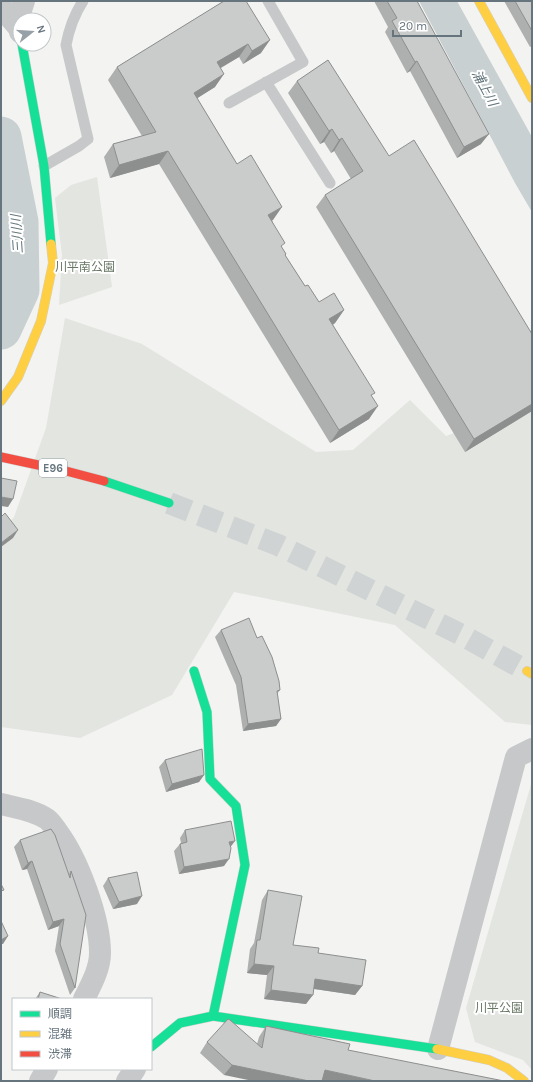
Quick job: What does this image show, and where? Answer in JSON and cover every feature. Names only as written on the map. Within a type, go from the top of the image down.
[{"type":"main road","points":[[479,1],[531,96]]},
{"type":"main road","points":[[1,401],[18,377],[41,321],[53,263],[44,166],[23,52]]},
{"type":"main road","name":"E96","points":[[1,457],[104,481],[169,503]]},
{"type":"main road","points":[[194,671],[207,712],[210,779],[236,806],[245,865],[213,1016]]},
{"type":"main road","points":[[152,1046],[180,1024],[213,1016],[438,1049],[489,1060],[507,1068],[524,1081]]},
{"type":"street","points":[[20,12],[24,1]]},
{"type":"street","points":[[1,7],[12,23]]},
{"type":"street","points":[[438,1049],[516,757],[532,749]]},
{"type":"street","points":[[1,804],[37,814],[48,820],[62,838],[78,866],[93,909],[98,931],[100,955],[95,975],[84,998]]},
{"type":"street","points":[[40,1081],[46,1070]]},
{"type":"street","points":[[127,1081],[134,1070]]},
{"type":"lane","points":[[44,166],[88,139],[66,45],[74,18],[84,1]]},
{"type":"lane","points":[[229,103],[303,62],[268,1]]},
{"type":"lane","points":[[266,82],[330,182]]},
{"type":"green space","name":"川平南公園","points":[[97,177],[112,287],[59,305],[62,255],[55,198],[71,185]]},
{"type":"green space","points":[[65,318],[142,344],[316,452],[353,450],[410,400],[446,436],[532,404],[532,725],[505,722],[395,625],[234,592],[172,695],[80,738],[1,727],[1,532],[14,517],[46,428]]},
{"type":"green space","name":"川平公園","points":[[532,781],[532,1070],[523,1060],[475,1042],[466,1008]]},
{"type":"water","name":"浦上川","points":[[419,1],[457,1],[532,137],[532,212],[515,183]]},
{"type":"building","points":[[224,1],[246,1],[270,40],[252,51],[248,44],[217,62],[224,74],[194,93],[237,164],[251,155],[282,207],[268,215],[285,243],[281,246],[286,254],[285,255],[305,286],[308,285],[319,302],[334,293],[344,310],[329,319],[375,393],[371,395],[378,406],[339,430],[168,151],[119,165],[113,144],[156,132],[117,67]]},
{"type":"building","points":[[387,1],[417,1],[489,134],[464,147],[417,61],[415,62],[392,21],[397,18]]},
{"type":"building","points":[[515,1],[532,1],[532,31]]},
{"type":"building","points":[[328,60],[389,156],[414,140],[532,334],[532,404],[474,439],[325,195],[363,171],[342,138],[339,140],[332,129],[329,131],[297,81]]},
{"type":"building","points":[[1,478],[17,481],[13,499],[1,497]]},
{"type":"building","points":[[5,513],[18,530],[1,543],[1,517]]},
{"type":"building","points":[[249,618],[257,638],[262,636],[272,657],[279,681],[280,690],[277,691],[281,719],[248,724],[241,677],[221,630]]},
{"type":"building","points":[[202,749],[204,775],[172,784],[165,760]]},
{"type":"building","points":[[231,821],[235,841],[229,842],[231,848],[229,859],[184,867],[180,844],[187,842],[185,830]]},
{"type":"building","points":[[51,829],[55,835],[70,878],[71,871],[86,915],[75,988],[60,944],[64,919],[53,922],[32,861],[28,863],[20,840]]},
{"type":"building","points":[[137,872],[142,896],[119,902],[108,878]]},
{"type":"building","points":[[1,884],[4,890],[1,891]]},
{"type":"building","points":[[268,890],[302,896],[293,945],[319,948],[318,953],[366,960],[362,986],[315,979],[313,995],[271,990],[274,966],[254,964],[257,940],[260,940]]},
{"type":"building","points":[[1,921],[8,936],[1,940]]},
{"type":"building","points":[[40,992],[59,998],[38,998]]},
{"type":"building","points":[[228,1019],[262,1048],[266,1026],[350,1044],[348,1050],[504,1081],[375,1081],[325,1070],[322,1081],[309,1081],[232,1065],[207,1042]]},
{"type":"waterway","name":"三川川","points":[[1,137],[18,222],[19,290],[1,329]]},
{"type":"tunnel","points":[[169,503],[278,545],[460,634],[527,671]]},
{"type":"traffic: fast","points":[[23,52],[44,166],[51,244]]},
{"type":"traffic: fast","points":[[104,481],[169,503]]},
{"type":"traffic: fast","points":[[194,671],[207,712],[210,779],[236,806],[245,865],[213,1016]]},
{"type":"traffic: fast","points":[[152,1046],[180,1023],[213,1016],[437,1049]]},
{"type":"traffic: slow","points":[[479,1],[532,98]]},
{"type":"traffic: slow","points":[[1,401],[18,377],[41,321],[53,263],[51,244]]},
{"type":"traffic: slow","points":[[527,671],[532,674]]},
{"type":"traffic: slow","points":[[437,1049],[489,1060],[507,1068],[524,1081]]},
{"type":"traffic: jam","points":[[1,457],[104,481]]}]
